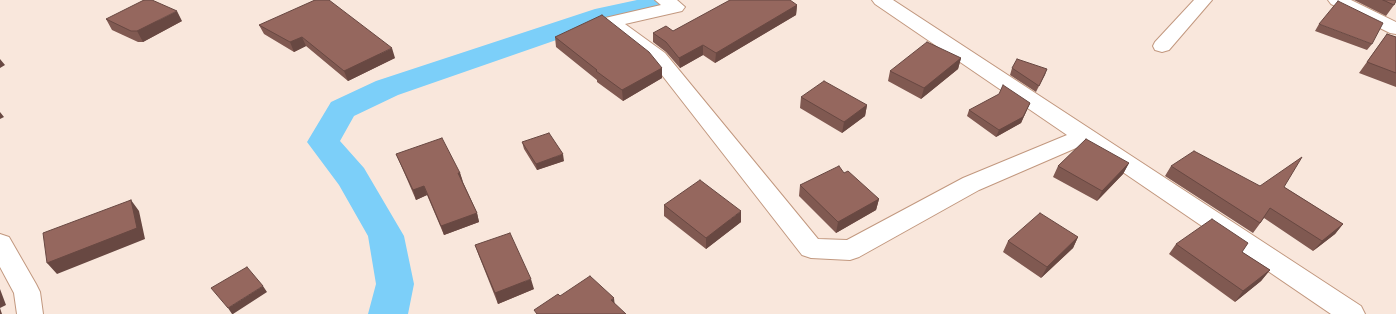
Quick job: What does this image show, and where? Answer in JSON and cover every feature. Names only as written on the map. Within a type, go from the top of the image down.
[{"type":"street","points":[[664,0],[676,7],[611,22],[658,57],[811,248],[850,250],[971,184],[1084,136]]},
{"type":"street","points":[[880,0],[1352,314]]},
{"type":"street","points":[[1162,46],[1203,0]]},
{"type":"street","points":[[1337,0],[1396,29]]},
{"type":"street","points":[[0,244],[27,292],[30,314]]},
{"type":"building","points":[[144,0],[152,0],[177,11],[137,31],[131,31],[106,19]]},
{"type":"building","points":[[315,0],[329,0],[392,48],[344,71],[302,37],[290,42],[259,25]]},
{"type":"building","points":[[730,0],[790,0],[797,5],[716,53],[703,45],[679,58],[666,42],[653,33],[666,26],[673,31]]},
{"type":"building","points":[[1383,0],[1396,0],[1396,1],[1394,5]]},
{"type":"building","points":[[1338,1],[1383,23],[1372,44],[1319,24]]},
{"type":"building","points":[[602,15],[649,52],[662,68],[622,90],[596,71],[597,70],[555,37]]},
{"type":"building","points":[[1387,34],[1396,37],[1396,73],[1367,62]]},
{"type":"building","points":[[927,42],[961,58],[924,88],[890,71]]},
{"type":"building","points":[[1017,59],[1047,69],[1039,86],[1012,68]]},
{"type":"building","points":[[824,81],[867,105],[844,122],[801,97]]},
{"type":"building","points":[[1003,85],[1030,103],[1023,117],[999,130],[969,110],[999,94]]},
{"type":"building","points":[[549,133],[563,154],[536,164],[522,142]]},
{"type":"building","points":[[442,138],[460,173],[458,173],[477,213],[441,226],[424,186],[413,190],[396,154]]},
{"type":"building","points":[[1086,139],[1129,163],[1102,191],[1058,166]]},
{"type":"building","points":[[1194,151],[1260,186],[1302,157],[1284,187],[1343,224],[1322,241],[1270,208],[1260,223],[1171,166]]},
{"type":"building","points":[[839,166],[844,173],[848,171],[879,199],[838,222],[800,185]]},
{"type":"building","points":[[700,180],[741,211],[706,238],[664,205]]},
{"type":"building","points":[[131,200],[137,228],[47,263],[43,233]]},
{"type":"building","points":[[1040,213],[1078,237],[1047,267],[1008,241]]},
{"type":"building","points":[[1212,219],[1248,243],[1242,252],[1270,270],[1243,291],[1176,244]]},
{"type":"building","points":[[510,233],[531,279],[495,293],[475,245]]},
{"type":"building","points":[[247,267],[263,286],[228,308],[211,288]]},
{"type":"building","points":[[590,276],[614,298],[611,300],[626,314],[537,314],[534,310],[558,294],[560,296]]},
{"type":"waterway","points":[[388,314],[395,284],[386,236],[352,177],[323,142],[342,109],[387,88],[604,15],[660,3]]}]
